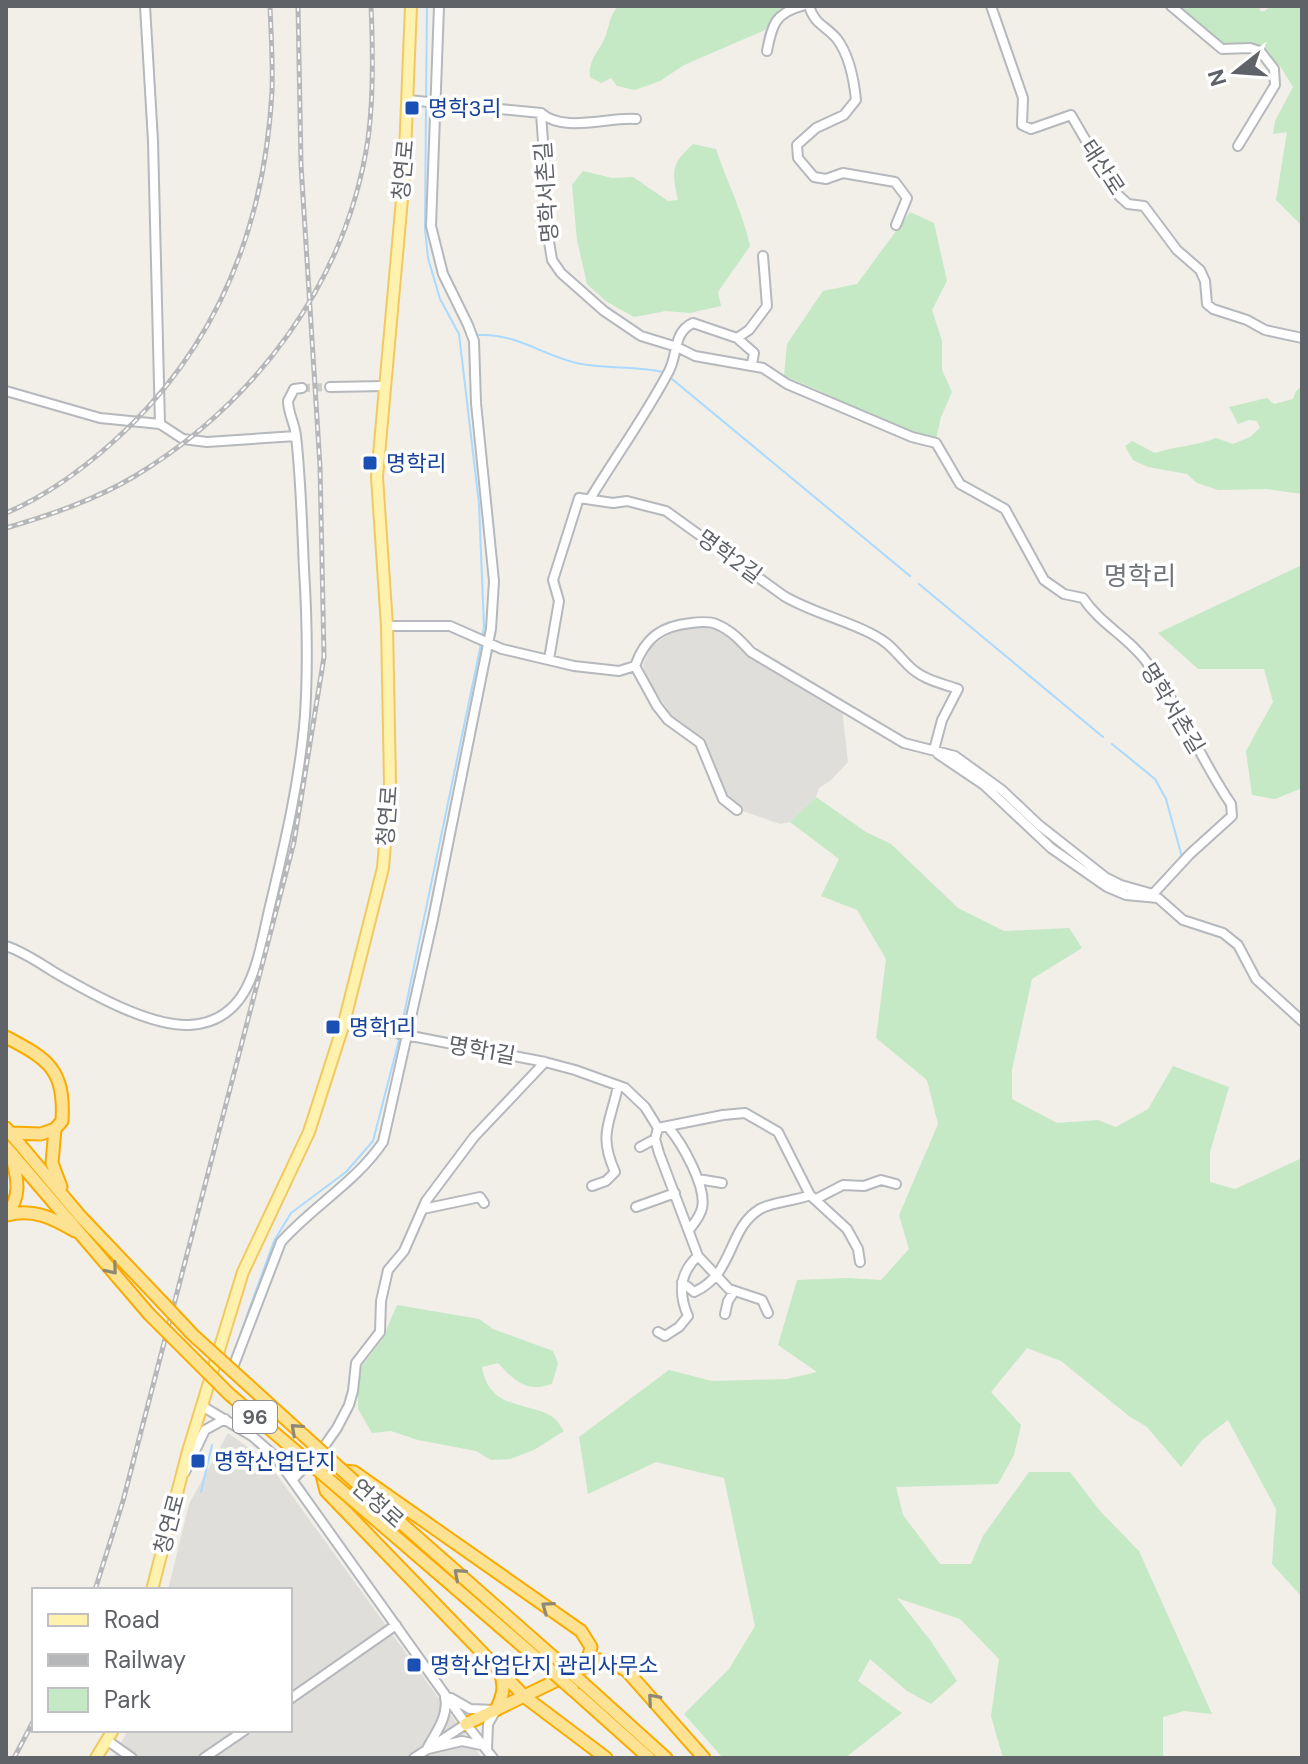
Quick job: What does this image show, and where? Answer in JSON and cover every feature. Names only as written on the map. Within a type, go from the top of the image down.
[{"type":"highway","points":[[6,1037],[42,1056],[54,1071],[64,1097],[62,1121],[55,1129],[41,1134],[8,1131]]},
{"type":"highway","points":[[55,1129],[51,1154],[56,1179],[81,1217]]},
{"type":"highway","name":"연청로","points":[[8,1131],[81,1217],[162,1302],[343,1471],[378,1496],[649,1758]]},
{"type":"highway","name":"연청로","points":[[8,1150],[149,1314],[229,1394],[322,1475],[554,1665]]},
{"type":"highway","points":[[6,1215],[19,1193],[8,1150]]},
{"type":"highway","points":[[6,1215],[47,1215],[84,1237]]},
{"type":"highway","points":[[322,1475],[326,1491],[525,1697],[606,1758]]},
{"type":"highway","points":[[378,1496],[581,1631],[591,1647],[587,1664]]},
{"type":"highway","points":[[466,1724],[599,1660],[611,1662],[627,1671],[704,1758]]},
{"type":"highway","points":[[496,1710],[503,1693],[498,1668]]},
{"type":"highway","name":"연청로","points":[[578,1687],[666,1758]]},
{"type":"highway","points":[[496,1710],[516,1706],[542,1712]]},
{"type":"main road","name":"청연로","points":[[153,1588],[202,1406],[243,1272],[309,1132],[344,1023],[376,900],[387,832],[390,783],[387,626],[377,477],[404,177],[411,6]]},
{"type":"main road","points":[[96,1758],[112,1732]]},
{"type":"street","points":[[145,6],[153,141],[160,424]]},
{"type":"street","points":[[232,1370],[281,1242],[294,1227],[368,1164],[383,1142],[433,919],[486,642],[494,581],[476,403],[474,341],[443,274],[431,226],[439,6]]},
{"type":"street","points":[[767,51],[778,17],[784,10],[802,6]]},
{"type":"street","points":[[809,6],[813,19],[836,38],[845,54],[856,100],[844,115],[816,128],[797,145],[798,158],[814,177],[826,179],[843,173],[895,182],[907,198],[896,225]]},
{"type":"street","name":"태산로","points":[[991,6],[1023,98],[1022,125],[1031,129],[1071,115],[1117,194],[1128,204],[1144,206],[1177,250],[1200,270],[1205,281],[1207,304],[1265,330],[1302,338]]},
{"type":"street","points":[[1171,6],[1222,49],[1250,48],[1260,51],[1274,69],[1275,85],[1238,146]]},
{"type":"street","name":"명학서촌길","points":[[408,100],[541,113],[561,125],[616,118],[636,119]]},
{"type":"street","name":"명학서촌길","points":[[541,113],[545,217],[552,260],[561,273],[641,336],[695,356],[752,364],[787,384],[837,406],[912,437],[936,443],[960,484],[1005,509],[1044,580],[1064,594],[1083,598],[1095,616],[1144,658],[1171,697],[1231,804],[1232,816],[1190,854],[1152,896]]},
{"type":"street","points":[[737,338],[749,330],[767,306],[763,256]]},
{"type":"street","points":[[549,659],[559,601],[553,580],[579,498],[590,499],[671,368],[680,334],[693,323],[737,338],[754,353],[752,364]]},
{"type":"street","points":[[330,387],[386,386]]},
{"type":"street","points":[[6,946],[93,993],[157,1020],[189,1025],[205,1022],[218,1018],[242,998],[254,970],[281,857],[297,782],[305,713],[305,572],[296,436],[288,401],[294,389],[302,388]]},
{"type":"street","points":[[6,391],[100,418],[160,424],[183,439],[207,442],[296,436]]},
{"type":"street","name":"명학2길","points":[[590,499],[613,503],[627,501],[666,511],[784,596],[801,606],[870,633],[893,646],[906,664],[926,678],[958,689],[942,720],[934,750]]},
{"type":"street","points":[[737,810],[723,799],[700,743],[668,720],[635,666],[641,649],[661,629],[678,624],[712,622],[736,636],[751,652],[904,743],[955,756],[1105,877],[1158,898],[1183,920],[1223,933],[1238,945],[1256,979],[1302,1021]]},
{"type":"street","points":[[387,626],[450,626],[518,653],[605,670],[619,671],[635,666]]},
{"type":"street","name":"명학1길","points":[[344,1023],[545,1062],[625,1088],[663,1128],[698,1179],[703,1206],[700,1216],[689,1230]]},
{"type":"street","points":[[293,1479],[323,1448],[349,1405],[356,1363],[380,1332],[381,1301],[388,1270],[404,1251],[423,1209],[474,1137],[545,1062]]},
{"type":"street","points":[[592,1186],[606,1181],[615,1172],[604,1137],[618,1086]]},
{"type":"street","points":[[640,1147],[655,1139],[663,1128],[745,1113],[778,1132],[813,1197],[847,1229],[858,1249],[860,1262]]},
{"type":"street","points":[[655,1139],[698,1256],[734,1292],[762,1300],[768,1313]]},
{"type":"street","points":[[698,1179],[722,1183]]},
{"type":"street","points":[[682,1282],[694,1292],[717,1277],[744,1224],[762,1207],[813,1197],[843,1185],[864,1186],[881,1180],[896,1184]]},
{"type":"street","points":[[636,1207],[675,1193]]},
{"type":"street","points":[[423,1209],[480,1197],[484,1203]]},
{"type":"street","points":[[658,1332],[665,1336],[688,1316],[682,1302],[682,1282],[687,1265],[698,1256]]},
{"type":"street","points":[[725,1314],[734,1292]]},
{"type":"street","points":[[202,1406],[252,1436],[275,1456],[488,1752]]},
{"type":"street","points":[[181,1480],[205,1430],[225,1419]]},
{"type":"street","points":[[292,1698],[396,1625]]},
{"type":"street","points":[[444,1693],[470,1709],[496,1710],[488,1724],[488,1752]]},
{"type":"street","points":[[427,1749],[447,1707],[444,1693]]},
{"type":"street","points":[[414,1758],[466,1724]]},
{"type":"street","points":[[204,1758],[242,1732]]},
{"type":"street","points":[[108,1741],[132,1758]]},
{"type":"street","points":[[427,1749],[439,1749],[462,1741],[488,1752]]},
{"type":"shaded area","points":[[707,624],[722,630],[842,709],[848,762],[819,788],[816,797],[790,822],[780,824],[743,811],[727,799],[703,739],[673,717],[650,684],[643,665],[651,647],[673,631]]},
{"type":"shaded area","points":[[228,1433],[267,1461],[482,1758],[113,1758],[127,1732],[292,1732],[292,1588],[168,1588],[189,1504]]},
{"type":"green space","points":[[618,6],[791,6],[779,9],[765,30],[635,90],[617,86],[611,78],[601,83],[590,77],[593,60]]},
{"type":"green space","points":[[1175,6],[1260,6],[1260,11],[1265,11],[1270,6],[1299,6],[1302,10],[1302,226],[1276,200],[1287,132],[1273,134],[1275,121],[1293,87],[1280,66],[1261,48],[1221,45]]},
{"type":"green space","points":[[693,144],[716,149],[750,246],[718,292],[721,306],[690,313],[666,311],[634,317],[607,302],[587,284],[577,240],[572,185],[583,171],[612,178],[633,177],[668,201],[678,200],[675,169]]},
{"type":"green space","points":[[910,212],[934,223],[947,281],[932,310],[942,341],[942,370],[952,392],[936,439],[897,426],[784,376],[787,344],[823,291],[857,284]]},
{"type":"green space","points":[[1302,386],[1302,494],[1266,489],[1218,490],[1197,483],[1187,474],[1148,467],[1133,460],[1125,446],[1132,441],[1155,453],[1216,438],[1233,444],[1250,437],[1260,428],[1257,421],[1238,424],[1229,407],[1267,398],[1274,404],[1293,399]]},
{"type":"green space","points":[[1302,565],[1302,788],[1275,799],[1252,795],[1246,751],[1273,702],[1264,669],[1198,669],[1158,633]]},
{"type":"green space","points":[[816,797],[866,832],[891,844],[958,908],[1004,931],[1069,928],[1082,948],[1032,979],[1012,1070],[1012,1099],[1057,1123],[1098,1120],[1116,1127],[1148,1109],[1173,1066],[1229,1087],[1210,1152],[1210,1182],[1235,1189],[1302,1158],[1302,1597],[1272,1564],[1276,1509],[1228,1420],[1202,1440],[1181,1467],[1147,1427],[1061,1361],[1027,1348],[991,1392],[1021,1425],[1014,1455],[998,1484],[896,1487],[903,1515],[940,1564],[971,1564],[983,1536],[1029,1472],[1070,1472],[1100,1511],[1139,1551],[1212,1714],[1184,1711],[1163,1717],[1163,1758],[1003,1758],[991,1716],[999,1659],[960,1619],[897,1598],[957,1681],[931,1704],[907,1691],[870,1659],[858,1681],[902,1713],[845,1758],[723,1758],[684,1714],[729,1669],[755,1626],[724,1478],[656,1462],[588,1494],[579,1437],[669,1370],[712,1381],[787,1379],[817,1372],[778,1345],[797,1280],[881,1280],[909,1249],[899,1215],[938,1124],[927,1080],[876,1038],[886,959],[857,910],[821,896],[839,859],[790,822]]},
{"type":"green space","points":[[397,1305],[479,1319],[493,1329],[553,1351],[558,1363],[552,1384],[535,1387],[522,1384],[498,1363],[482,1367],[486,1381],[500,1397],[551,1416],[564,1431],[534,1450],[510,1459],[491,1460],[476,1451],[418,1440],[391,1431],[372,1433],[358,1409],[358,1380],[362,1366],[382,1340]]},
{"type":"waterway","points":[[426,98],[427,6]]},
{"type":"waterway","points":[[426,104],[425,229],[428,258],[440,299],[459,334],[479,504],[482,638]]},
{"type":"waterway","points":[[479,335],[518,341],[581,364],[663,372]]},
{"type":"waterway","points":[[672,379],[910,576]]},
{"type":"waterway","points":[[919,584],[1103,737]]},
{"type":"waterway","points":[[401,1029],[481,644]]},
{"type":"waterway","points":[[1112,744],[1155,779],[1166,799],[1182,857]]},
{"type":"waterway","points":[[240,1335],[274,1241],[291,1213],[346,1172],[373,1141],[400,1036]]},
{"type":"waterway","points":[[201,1492],[212,1445]]},
{"type":"tunnel","points":[[302,388],[330,387]]},
{"type":"railway","points":[[6,513],[72,475],[130,426],[163,390],[214,314],[249,229],[260,185],[272,91],[270,6]]},
{"type":"railway","points":[[96,1588],[123,1501],[294,842],[324,657],[320,466],[301,165],[298,6]]},
{"type":"railway","points":[[6,528],[88,500],[135,476],[179,446],[220,413],[256,375],[289,333],[317,289],[340,241],[357,191],[368,139],[371,106],[371,6]]},
{"type":"railway","points":[[14,1758],[32,1724]]},
{"type":"place","name":"명학3리","points":[[412,108]]},
{"type":"place","name":"명학리","points":[[370,463]]},
{"type":"place","name":"명학1리","points":[[333,1027]]},
{"type":"place","name":"명학산업단지","points":[[198,1461]]},
{"type":"place","name":"명학산업단지 관리사무소","points":[[414,1665]]},
{"type":"district","name":"명학리","points":[[1140,576]]}]
